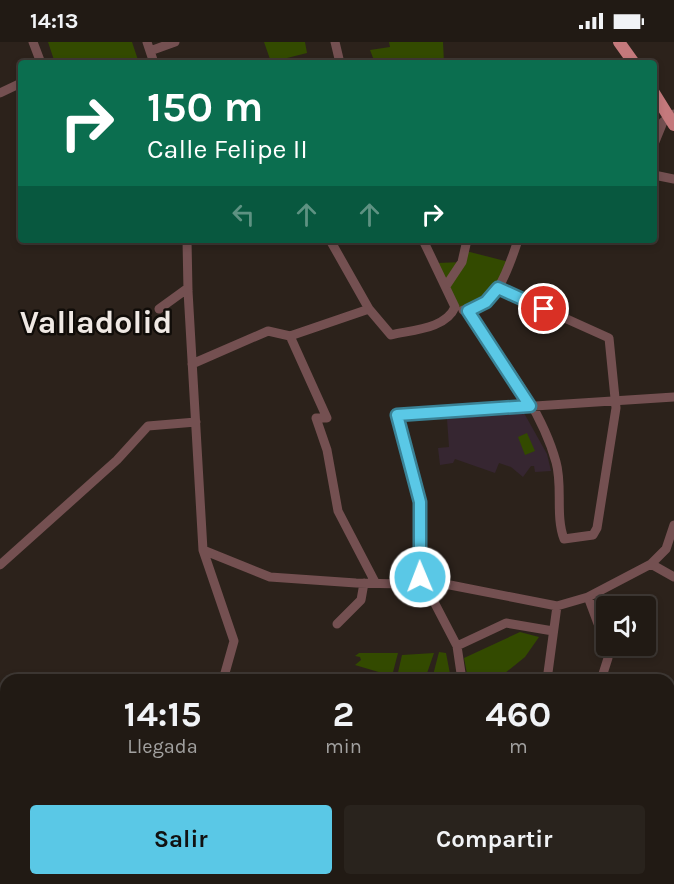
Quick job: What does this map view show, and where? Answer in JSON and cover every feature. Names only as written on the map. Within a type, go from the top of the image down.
[{"type":"main road","points":[[619,42],[632,60]]},
{"type":"main road","points":[[657,97],[673,119]]},
{"type":"street","points":[[33,42],[40,60]]},
{"type":"street","points":[[148,47],[175,42]]},
{"type":"street","points":[[335,42],[339,60]]},
{"type":"street","points":[[0,93],[18,84]]},
{"type":"street","points":[[657,137],[663,122],[673,119]]},
{"type":"street","points":[[657,176],[674,179]]},
{"type":"street","points":[[187,243],[203,550],[234,641],[225,674]]},
{"type":"street","points":[[332,243],[369,309],[391,335],[435,325],[453,313],[455,307],[424,243]]},
{"type":"street","points":[[446,285],[462,262],[466,243]]},
{"type":"street","points":[[468,311],[486,302],[507,276],[517,243]]},
{"type":"street","points":[[159,309],[188,288]]},
{"type":"street","points":[[455,307],[468,311],[530,406],[557,465],[564,539],[595,533],[616,408],[609,338],[498,288]]},
{"type":"street","points":[[192,364],[268,332],[290,336],[369,309]]},
{"type":"street","points":[[290,336],[327,417],[316,418],[327,450],[338,511],[375,582]]},
{"type":"street","points":[[461,674],[456,646],[432,598],[420,584],[420,502],[397,415],[674,397]]},
{"type":"street","points":[[0,565],[123,455],[148,426],[196,422]]},
{"type":"street","points":[[203,550],[270,577],[364,583],[450,585],[557,606],[588,597],[651,564],[670,549],[674,525]]},
{"type":"street","points":[[651,564],[674,577]]},
{"type":"street","points":[[341,620],[361,600],[364,583]]},
{"type":"street","points":[[432,598],[450,585]]},
{"type":"street","points":[[588,597],[596,618]]},
{"type":"street","points":[[549,674],[557,606]]},
{"type":"street","points":[[456,646],[506,623],[553,631]]},
{"type":"street","points":[[603,674],[608,656]]},
{"type":"shaded area","points":[[524,413],[547,454],[551,471],[535,472],[534,466],[531,466],[523,477],[511,467],[499,463],[495,473],[455,459],[453,463],[440,465],[438,448],[449,447],[447,419]]},
{"type":"green space","points":[[48,42],[132,42],[138,60],[54,60]]},
{"type":"green space","points":[[264,42],[305,42],[307,53],[270,60]]},
{"type":"green space","points":[[389,42],[443,42],[444,60],[374,60],[370,50],[390,47]]},
{"type":"green space","points":[[466,251],[509,262],[501,281],[476,307],[460,308],[437,263],[464,262]]},
{"type":"green space","points":[[527,433],[535,451],[525,455],[518,437]]},
{"type":"green space","points":[[520,632],[539,637],[525,657],[504,674],[467,674],[464,658]]},
{"type":"green space","points":[[439,652],[446,653],[450,674],[433,674]]},
{"type":"green space","points":[[359,653],[398,653],[393,674],[355,665],[361,660],[360,657],[355,656]]},
{"type":"green space","points":[[434,653],[427,674],[398,674],[402,655]]},
{"type":"district","name":"Valladolid","points":[[96,322]]},
{"type":"route","points":[[420,577],[420,502],[397,415],[530,406],[468,311],[486,302],[498,288],[544,309]]}]
